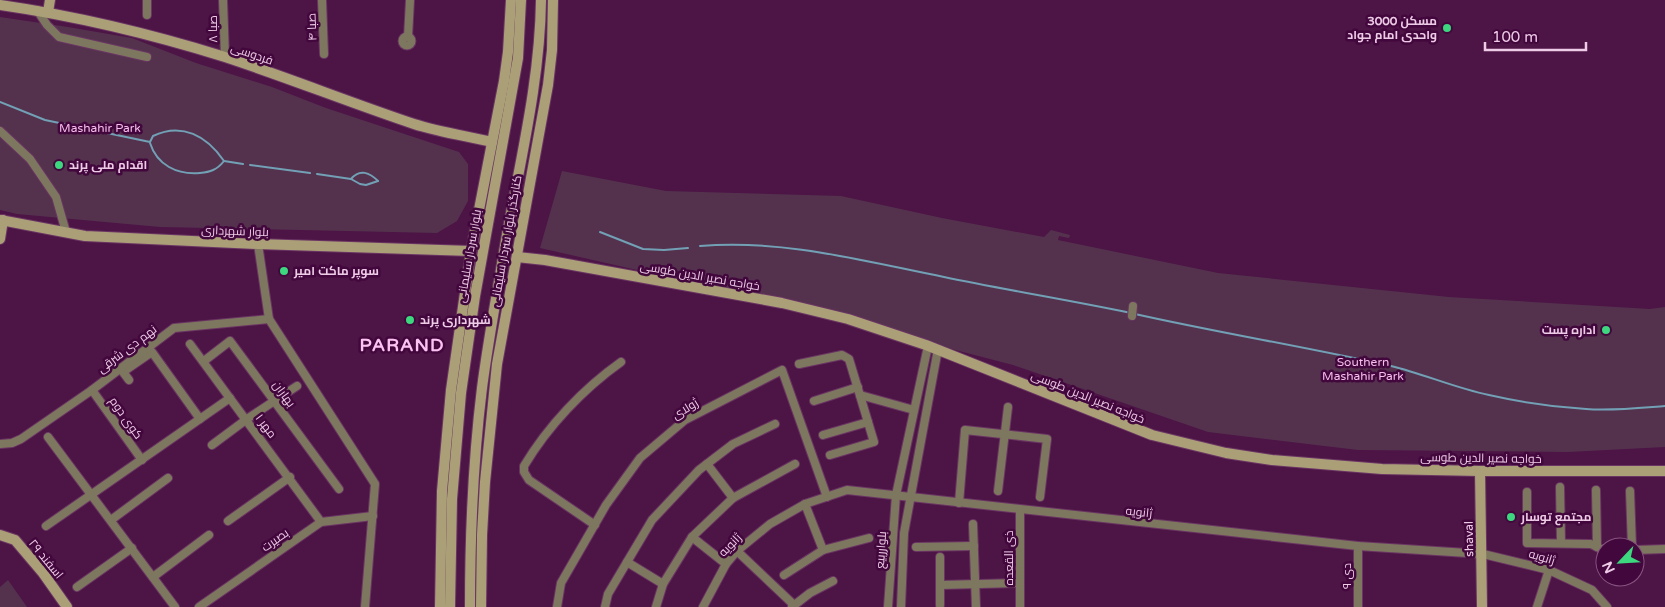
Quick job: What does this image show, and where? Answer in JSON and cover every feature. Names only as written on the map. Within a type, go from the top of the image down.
[{"type":"street","points":[[50,0],[43,11],[47,25],[59,37],[147,57]]},
{"type":"street","points":[[146,0],[147,15]]},
{"type":"street","name":"صبا ۸","points":[[223,0],[224,57]]},
{"type":"street","name":"صبا ۴","points":[[322,0],[324,54]]},
{"type":"street","points":[[408,37],[410,0]]},
{"type":"street","points":[[440,607],[442,491],[446,437],[460,319],[508,52],[511,0]]},
{"type":"street","name":"بلوار سردار سلیمانی","points":[[450,607],[452,499],[461,393],[489,213],[506,131],[518,58],[521,0]]},
{"type":"street","points":[[470,607],[473,488],[482,390],[508,230],[536,79],[541,0]]},
{"type":"street","name":"کنارگذر بلوار سردار سلیمانی","points":[[481,607],[482,535],[496,364],[548,85],[552,50],[553,0]]},
{"type":"street","name":"فردوسی","points":[[0,5],[43,11],[109,25],[224,57],[416,124],[492,142]]},
{"type":"street","points":[[0,131],[30,159],[56,197],[66,232]]},
{"type":"street","points":[[483,188],[489,213]]},
{"type":"street","points":[[0,239],[2,220]]},
{"type":"street","name":"بلوار شهرداری","points":[[2,220],[86,236],[471,251]]},
{"type":"street","points":[[258,244],[268,319],[375,484],[365,607]]},
{"type":"street","name":"خواجه نصیر الدین طوسی","points":[[516,257],[545,260],[782,303],[848,319],[933,348],[1152,435],[1226,453],[1272,460],[1382,469],[1665,471]]},
{"type":"street","points":[[1132,316],[1133,306]]},
{"type":"street","name":"نهم دی شرقی","points":[[0,444],[12,443],[21,439],[92,390],[174,328],[268,319]]},
{"type":"street","name":"بهاران","points":[[204,361],[230,341],[339,489]]},
{"type":"street","name":"مهر ۱","points":[[190,344],[322,522]]},
{"type":"street","name":"بلوارربیع","points":[[888,607],[896,495],[914,410],[933,348]]},
{"type":"street","name":"بلوارربیع","points":[[901,607],[904,533],[933,348]]},
{"type":"street","points":[[129,380],[123,372],[152,352],[200,419]]},
{"type":"street","points":[[799,364],[842,355],[849,359],[874,442],[830,456]]},
{"type":"street","points":[[595,525],[529,480],[524,472],[524,466],[553,426],[576,400],[621,362]]},
{"type":"street","points":[[490,424],[482,390],[496,364]]},
{"type":"street","name":"ژولای","points":[[557,607],[561,583],[606,505],[640,458],[684,420],[782,370],[827,497]]},
{"type":"street","points":[[212,445],[246,418],[297,386]]},
{"type":"street","name":"کوی دوم","points":[[92,390],[142,460]]},
{"type":"street","points":[[814,401],[859,391],[914,410]]},
{"type":"street","points":[[46,526],[230,398]]},
{"type":"street","points":[[998,492],[1008,407]]},
{"type":"street","points":[[823,435],[868,422]]},
{"type":"street","points":[[605,607],[608,594],[652,520],[693,476],[707,464],[733,444],[775,424]]},
{"type":"street","points":[[959,503],[965,430],[1047,439],[1040,497]]},
{"type":"street","points":[[48,436],[174,607]]},
{"type":"street","points":[[707,464],[733,498]]},
{"type":"street","points":[[656,607],[663,584],[692,537],[733,498],[796,464]]},
{"type":"street","name":"shaval","points":[[1480,471],[1482,607]]},
{"type":"street","points":[[228,522],[290,477]]},
{"type":"street","points":[[111,520],[168,478]]},
{"type":"street","points":[[1560,487],[1561,543]]},
{"type":"street","name":"ژانویه","points":[[704,607],[726,564],[737,551],[770,524],[805,504],[848,490],[1358,546],[1482,554],[1549,570],[1592,590],[1607,607]]},
{"type":"street","points":[[1596,490],[1597,537]]},
{"type":"street","points":[[1630,491],[1632,537]]},
{"type":"street","points":[[1527,492],[1527,542],[1591,544],[1595,546]]},
{"type":"street","points":[[805,504],[823,550]]},
{"type":"street","name":"ذی القعده","points":[[1020,510],[1020,607]]},
{"type":"street","name":"بصیرت","points":[[199,607],[322,522],[373,516]]},
{"type":"street","points":[[973,524],[976,607]]},
{"type":"street","name":"۲۹ اسفند","points":[[0,535],[15,540],[43,573],[67,607]]},
{"type":"street","points":[[153,577],[209,535]]},
{"type":"street","points":[[692,537],[726,564]]},
{"type":"street","points":[[784,575],[823,550],[869,538]]},
{"type":"street","points":[[916,547],[974,546]]},
{"type":"street","name":"۹ دی","points":[[1358,546],[1358,607]]},
{"type":"street","points":[[77,587],[132,548]]},
{"type":"street","points":[[1645,550],[1665,550]]},
{"type":"street","points":[[737,551],[793,606],[810,593],[833,581]]},
{"type":"street","points":[[940,557],[940,604]]},
{"type":"street","points":[[627,562],[663,584]]},
{"type":"street","points":[[1537,607],[1549,570]]},
{"type":"street","points":[[940,585],[1020,583]]},
{"type":"green space","name":"Mashahir Park","points":[[0,17],[132,38],[196,63],[272,87],[326,108],[459,152],[468,164],[468,201],[457,221],[437,233],[160,227],[17,214],[0,210]]},
{"type":"green space","name":"Southern Mashahir Park","points":[[562,171],[666,191],[841,196],[942,218],[1044,237],[1051,230],[1070,235],[1069,238],[1059,236],[1058,240],[1218,273],[1449,297],[1650,309],[1665,307],[1665,447],[1568,452],[1358,450],[1208,432],[1013,365],[725,290],[540,248]]},
{"type":"green space","points":[[8,580],[27,607],[0,607],[0,587]]},
{"type":"waterway","points":[[0,102],[45,120],[150,142],[153,136],[164,132],[184,131],[202,138],[224,161],[243,164]]},
{"type":"waterway","points":[[150,143],[153,151],[163,163],[183,172],[200,173],[210,171],[219,167],[224,161]]},
{"type":"waterway","points":[[250,165],[310,173]]},
{"type":"waterway","points":[[351,179],[358,174],[365,173],[378,181]]},
{"type":"waterway","points":[[317,174],[351,179],[366,185],[378,181]]},
{"type":"waterway","points":[[600,232],[643,249],[688,248]]},
{"type":"waterway","points":[[700,246],[762,246],[823,253],[1131,313]]},
{"type":"waterway","points":[[1135,314],[1391,366],[1501,398],[1596,410],[1665,406]]},
{"type":"place","name":"مسکن 3000 واحدی امام جواد","points":[[1447,28]]},
{"type":"place","name":"اقدام ملی پرند","points":[[59,165]]},
{"type":"place","name":"سوپر ماکت امیر","points":[[284,271]]},
{"type":"place","name":"شهرداری پرند","points":[[410,320]]},
{"type":"place","name":"اداره پست","points":[[1606,330]]},
{"type":"place","name":"مجتمع توسار","points":[[1511,517]]},
{"type":"district","name":"PARAND","points":[[402,345]]}]
